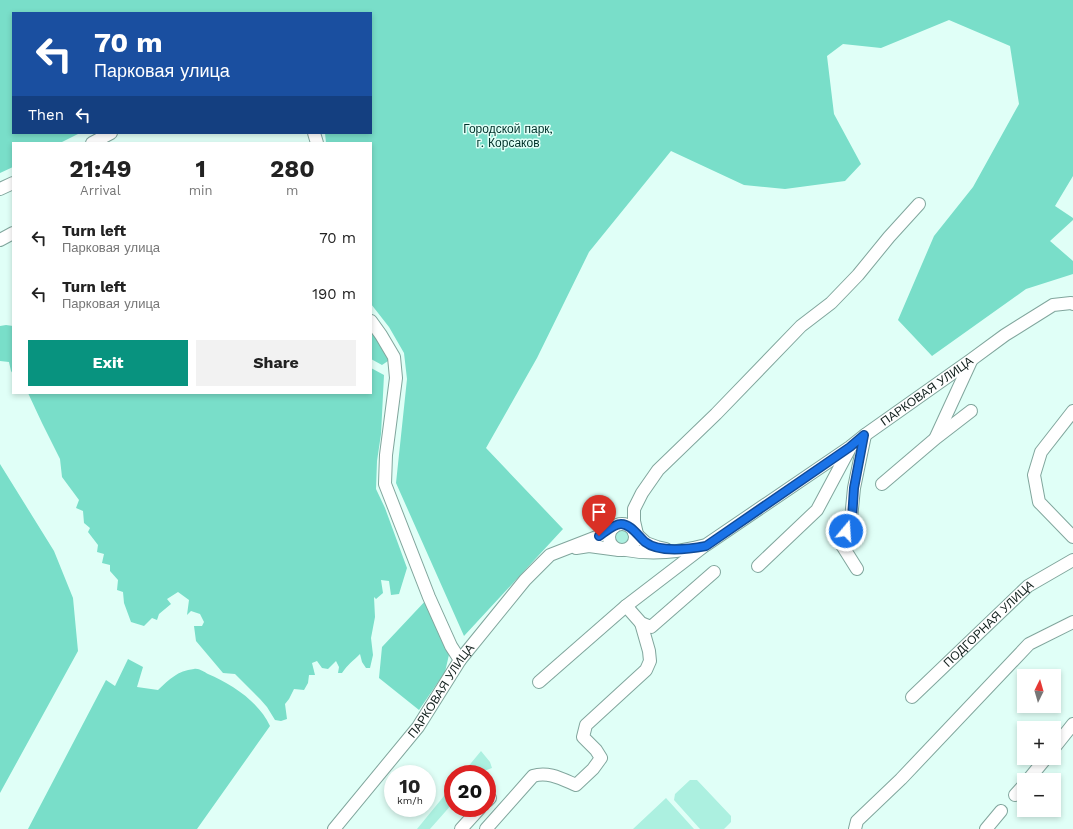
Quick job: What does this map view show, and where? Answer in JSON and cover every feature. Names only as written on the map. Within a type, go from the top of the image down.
[{"type":"street","points":[[94,142],[109,134]]},
{"type":"street","points":[[0,189],[12,183]]},
{"type":"street","points":[[636,533],[626,525],[621,524],[614,527],[610,531],[608,537],[613,548],[623,550],[632,545],[636,533],[634,509],[642,493],[658,470],[716,414],[801,326],[831,303],[858,275],[889,237],[919,204]]},
{"type":"street","points":[[0,241],[12,235]]},
{"type":"street","points":[[0,241],[12,244]]},
{"type":"street","name":"ПАРКОВАЯ УЛИЦА","points":[[550,555],[584,547],[653,553],[706,546],[850,447],[864,435],[971,360],[1005,334],[1053,305],[1072,304]]},
{"type":"street","points":[[372,322],[394,356],[396,378],[386,455],[385,484],[429,597],[451,646],[460,660]]},
{"type":"street","points":[[936,438],[971,360]]},
{"type":"street","points":[[882,484],[936,438],[972,411]]},
{"type":"street","points":[[1073,411],[1041,452],[1034,475],[1039,502],[1073,537]]},
{"type":"street","points":[[857,569],[840,542],[852,519],[854,488],[864,435]]},
{"type":"street","points":[[758,566],[817,510],[850,447]]},
{"type":"street","name":"ПАРКОВАЯ УЛИЦА","points":[[334,829],[418,727],[460,660],[525,580],[550,555],[599,536],[614,527]]},
{"type":"street","name":"ПАРКОВАЯ УЛИЦА","points":[[636,533],[646,543],[657,547],[685,549]]},
{"type":"street","points":[[539,682],[626,606],[706,546]]},
{"type":"street","name":"ПОДГОРНАЯ УЛИЦА","points":[[912,697],[1028,586],[1073,560]]},
{"type":"street","points":[[641,623],[651,627],[714,572]]},
{"type":"street","points":[[486,829],[533,776],[540,774],[551,774],[576,785],[593,769],[601,758],[596,750],[583,737],[586,725],[646,670],[650,661],[649,651],[641,623],[626,606]]},
{"type":"street","points":[[855,829],[857,821],[901,779],[1029,644],[1073,622]]},
{"type":"street","points":[[1061,739],[1073,724]]},
{"type":"street","points":[[1034,773],[1040,765]]},
{"type":"street","points":[[986,829],[1001,811]]},
{"type":"street","points":[[461,829],[472,817]]},
{"type":"green space","name":"Городской парк, г. Корсаков","points":[[0,0],[1073,0],[1073,176],[1055,206],[1073,218],[1073,220],[1050,241],[1073,261],[1073,274],[1026,289],[932,356],[898,320],[934,236],[973,187],[1019,104],[1010,46],[949,20],[881,48],[843,44],[827,56],[834,114],[861,164],[845,181],[785,189],[744,185],[671,151],[589,252],[537,358],[486,448],[563,529],[464,636],[396,483],[407,379],[404,353],[389,327],[372,305],[372,142],[326,142],[325,134],[372,134],[372,12],[12,12],[12,134],[78,134],[62,142],[12,142],[12,167],[0,173]]},
{"type":"green space","points":[[372,323],[394,357],[382,365],[372,360]]},
{"type":"green space","points":[[0,326],[12,326],[12,372],[9,362],[0,361]]},
{"type":"green space","points":[[372,369],[384,375],[376,489],[385,508],[407,568],[399,594],[391,595],[389,581],[381,580],[383,593],[376,599],[374,597],[375,617],[371,638],[373,655],[370,668],[366,668],[362,662],[360,654],[342,673],[338,673],[339,667],[336,661],[328,669],[322,668],[317,661],[312,663],[315,675],[309,675],[308,683],[304,690],[294,689],[285,704],[287,719],[281,721],[275,720],[267,707],[235,674],[223,673],[196,641],[194,626],[202,626],[204,622],[200,614],[191,611],[187,615],[189,600],[178,592],[167,599],[171,604],[159,614],[157,620],[152,618],[144,626],[131,622],[124,603],[123,592],[117,590],[118,580],[110,571],[110,565],[102,563],[104,554],[97,552],[98,545],[88,532],[90,528],[84,523],[83,511],[76,508],[79,500],[62,477],[60,459],[28,394],[372,394]]},
{"type":"green space","points":[[0,464],[54,551],[73,598],[78,651],[0,793]]},
{"type":"green space","points":[[623,529],[630,534],[631,537],[626,544],[623,545],[616,540],[615,537],[620,530]]},
{"type":"green space","points":[[429,597],[451,646],[445,672],[419,710],[379,678],[382,647]]},
{"type":"green space","points":[[128,659],[143,667],[137,687],[158,690],[178,674],[188,670],[200,670],[226,683],[244,695],[259,709],[270,726],[197,829],[28,829],[106,680],[115,686]]},
{"type":"green space","points":[[481,751],[491,765],[469,765]]},
{"type":"green space","points":[[690,780],[697,780],[731,816],[731,822],[724,829],[700,829],[674,800],[675,794]]},
{"type":"green space","points":[[444,796],[444,813],[430,829],[417,829],[427,817],[436,817],[436,806]]},
{"type":"green space","points":[[666,798],[694,829],[633,829]]},
{"type":"route","points":[[599,536],[621,524],[626,525],[646,543],[657,547],[685,549],[706,546],[850,447],[864,435],[854,488],[852,519],[846,531]]}]
